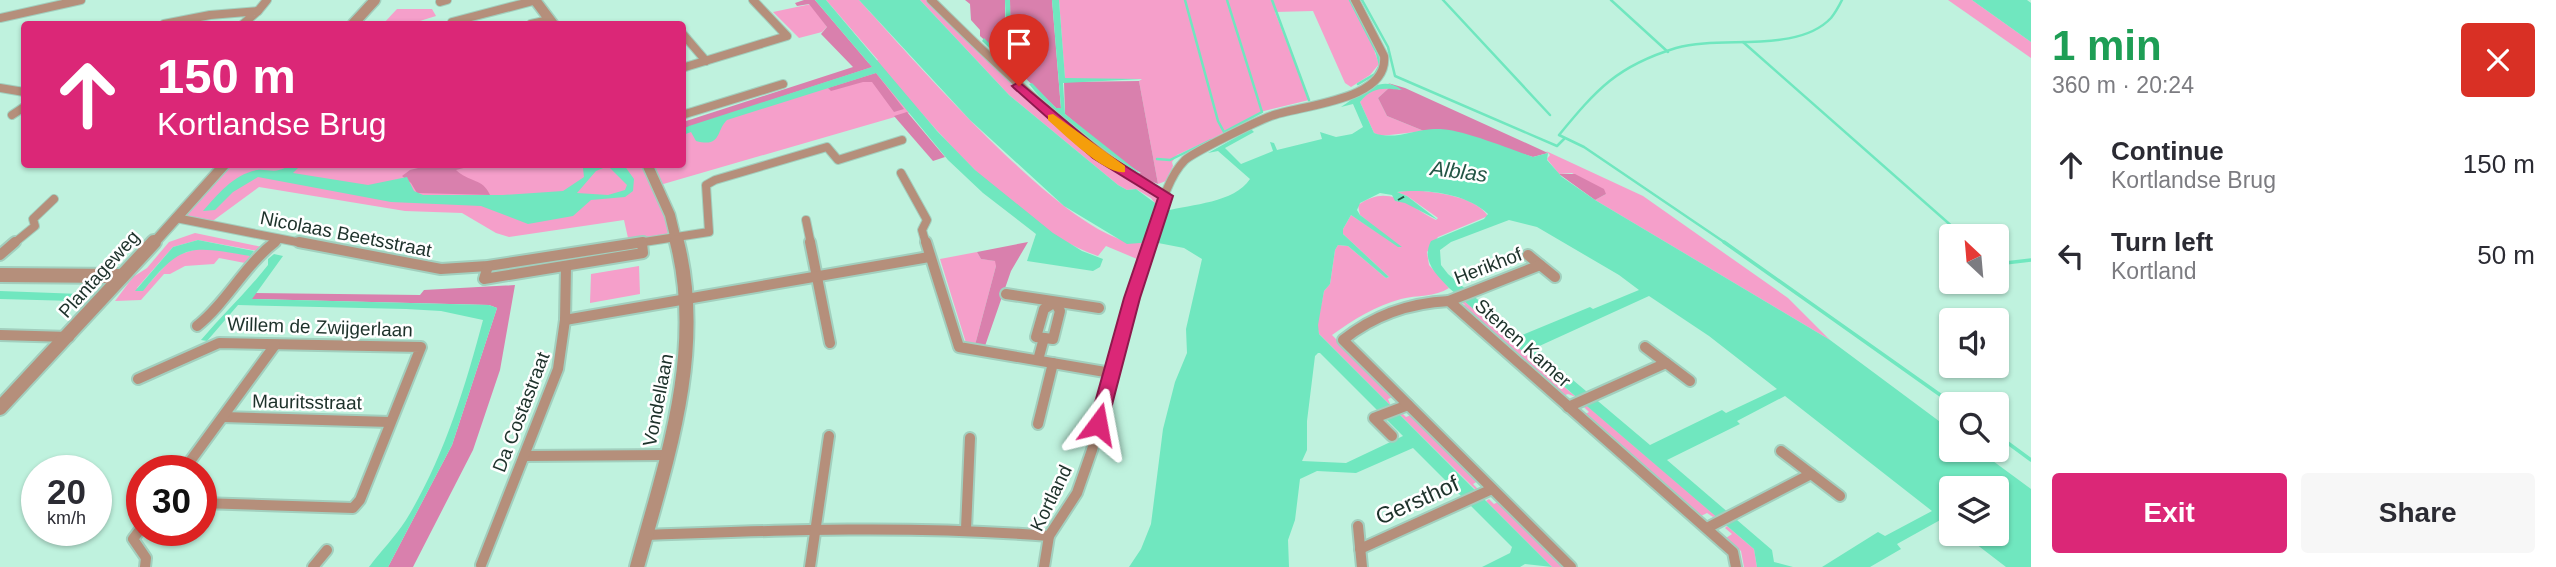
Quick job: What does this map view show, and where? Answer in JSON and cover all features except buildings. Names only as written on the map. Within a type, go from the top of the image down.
[{"type":"street","points":[[0,18],[81,0]]},
{"type":"street","points":[[246,21],[267,0]]},
{"type":"street","points":[[356,21],[375,0]]},
{"type":"street","points":[[456,21],[536,0],[550,21]]},
{"type":"street","points":[[686,67],[787,36],[753,0]]},
{"type":"street","points":[[932,0],[1055,120],[1098,155],[1164,201],[1178,168],[1186,159],[1270,116],[1343,100],[1379,77],[1385,66],[1384,56],[1355,0]]},
{"type":"street","points":[[179,21],[258,10]]},
{"type":"street","points":[[686,38],[706,61]]},
{"type":"street","points":[[686,114],[783,84]]},
{"type":"street","points":[[0,88],[21,92]]},
{"type":"street","points":[[12,115],[21,109]]},
{"type":"street","name":"Nicolaas Beetsstraat","points":[[176,218],[419,267],[488,267],[709,232],[706,185],[715,180],[827,147],[838,160],[902,141]]},
{"type":"street","name":"Plantageweg","points":[[0,408],[69,337],[221,168]]},
{"type":"street","points":[[649,168],[660,188],[677,237]]},
{"type":"street","points":[[901,173],[927,220],[922,230],[959,347],[1111,373]]},
{"type":"street","points":[[0,256],[35,226],[33,219],[54,199]]},
{"type":"street","name":"Kortland","points":[[1044,567],[1049,536],[1077,493],[1092,450],[1132,298],[1164,201]]},
{"type":"street","points":[[806,220],[831,343]]},
{"type":"street","name":"Vondellaan","points":[[637,567],[686,370],[686,298],[677,237]]},
{"type":"street","points":[[197,326],[212,314],[256,258],[279,239]]},
{"type":"street","points":[[488,267],[484,279],[643,253],[642,243]]},
{"type":"street","name":"Herikhof","points":[[1528,255],[1555,277]]},
{"type":"street","points":[[565,320],[929,257]]},
{"type":"street","name":"Herikhof","points":[[1448,301],[1540,265]]},
{"type":"street","name":"Da Costastraat","points":[[481,565],[558,369],[565,320],[566,266]]},
{"type":"street","points":[[0,275],[122,276]]},
{"type":"street","points":[[1006,294],[1098,308]]},
{"type":"street","name":"Stenen Kamer","points":[[1571,567],[1488,491],[1343,340],[1360,326],[1381,315],[1429,301],[1448,301],[1711,525],[1733,552],[1736,567]]},
{"type":"street","points":[[1055,302],[1060,312],[1053,339],[1036,337],[1044,309],[1055,302]]},
{"type":"street","points":[[0,335],[69,337]]},
{"type":"street","points":[[1038,360],[1044,338]]},
{"type":"street","name":"Willem de Zwijgerlaan","points":[[138,379],[219,343],[421,347],[360,500],[353,508],[217,504]]},
{"type":"street","points":[[195,455],[275,345]]},
{"type":"street","points":[[1645,346],[1690,381]]},
{"type":"street","points":[[1038,424],[1053,363]]},
{"type":"street","points":[[1573,405],[1666,363]]},
{"type":"street","points":[[1392,436],[1374,418],[1405,405]]},
{"type":"street","name":"Mauritsstraat","points":[[223,417],[390,422]]},
{"type":"street","points":[[810,567],[829,436]]},
{"type":"street","points":[[966,529],[970,438]]},
{"type":"street","points":[[1781,451],[1840,496]]},
{"type":"street","points":[[524,456],[667,455]]},
{"type":"street","points":[[1711,525],[1811,474]]},
{"type":"street","name":"Gersthof","points":[[1360,550],[1488,491]]},
{"type":"street","name":"Gersthof","points":[[1357,526],[1362,567]]},
{"type":"street","points":[[646,535],[816,529],[966,529],[1049,536]]},
{"type":"street","points":[[136,546],[146,558],[145,567]]},
{"type":"street","points":[[313,567],[327,550]]},
{"type":"shaded area","points":[[815,0],[872,67],[686,128],[686,121],[853,67],[821,34],[827,27],[809,4],[797,6],[795,3]]},
{"type":"shaded area","points":[[826,0],[859,0],[952,101],[1038,185],[1080,217],[1116,238],[1144,241],[1137,259],[1106,246],[1098,256],[1049,231],[978,173],[919,110],[653,187],[672,233],[667,233],[667,236],[628,238],[624,220],[509,237],[496,233],[462,213],[405,211],[259,187],[210,223],[181,216],[225,168],[686,168],[686,123],[878,60]]},
{"type":"shaded area","points":[[920,0],[928,0],[1072,139],[1160,199],[1157,206],[1151,198],[1136,189],[1127,190],[1118,185],[1009,95]]},
{"type":"shaded area","points":[[965,0],[1005,0],[1005,53],[999,53],[980,36],[980,30],[971,20],[970,4]]},
{"type":"shaded area","points":[[1010,0],[1052,0],[1061,109],[1056,108],[1011,64]]},
{"type":"shaded area","points":[[1059,0],[1350,0],[1371,41],[1379,64],[1370,75],[1351,87],[1345,83],[1313,11],[1275,12],[1309,100],[1260,112],[1177,155],[1166,181],[1158,184],[1139,81],[1142,79],[1065,79]]},
{"type":"shaded area","points":[[1948,0],[1972,0],[2031,42],[2031,58]]},
{"type":"shaded area","points":[[811,4],[827,27],[822,32],[799,38],[773,12]]},
{"type":"shaded area","points":[[397,9],[432,9],[436,16],[420,21],[386,21]]},
{"type":"shaded area","points":[[876,73],[904,109],[894,112],[872,82],[831,91],[828,88]]},
{"type":"shaded area","points":[[1139,81],[1158,184],[1132,174],[1141,173],[1121,161],[1065,114],[1064,82]]},
{"type":"shaded area","points":[[1388,83],[1405,88],[1548,153],[1533,157],[1439,129],[1424,131],[1387,116],[1378,98],[1390,87],[1401,90]]},
{"type":"shaded area","points":[[1390,87],[1378,98],[1387,116],[1424,131],[1381,136],[1374,133],[1360,102],[1373,90]]},
{"type":"shaded area","points":[[907,112],[945,157],[933,161],[894,116]]},
{"type":"shaded area","points":[[1546,151],[1643,196],[1788,298],[1830,340],[1595,200],[1606,194],[1572,173],[1559,174],[1547,159],[1550,155]]},
{"type":"shaded area","points":[[464,168],[456,170],[479,183],[490,195],[417,193],[411,183],[402,176],[410,170]]},
{"type":"shaded area","points":[[1559,174],[1575,174],[1604,189],[1606,194],[1595,200]]},
{"type":"shaded area","points":[[1416,190],[1465,200],[1482,209],[1488,216],[1438,237],[1427,252],[1429,265],[1449,288],[1438,293],[1382,305],[1332,335],[1393,397],[1388,399],[1391,406],[1319,334],[1317,325],[1324,291],[1330,284],[1338,245],[1348,246],[1386,278],[1389,277],[1343,234],[1351,215],[1401,248],[1360,215],[1358,205],[1379,196],[1389,196],[1436,220],[1438,218],[1397,192]]},
{"type":"shaded area","points":[[195,233],[262,247],[257,251],[198,240],[173,247],[137,288],[143,290],[173,257],[203,247],[252,256],[245,263],[219,258],[214,264],[185,266],[170,274],[164,274],[141,300],[115,301],[133,277],[147,268],[169,242]]},
{"type":"shaded area","points":[[1028,242],[1011,271],[985,346],[975,345],[996,266],[995,261],[981,259],[977,252]]},
{"type":"shaded area","points":[[977,252],[981,259],[996,261],[996,266],[975,345],[966,343],[940,259]]},
{"type":"shaded area","points":[[639,266],[640,294],[590,303],[591,274]]},
{"type":"shaded area","points":[[515,285],[500,370],[473,450],[413,567],[388,567],[452,445],[497,308],[489,305],[251,299],[255,293],[420,295],[424,290]]},
{"type":"shaded area","points":[[1463,300],[1576,397],[1568,394],[1563,396],[1460,308],[1465,305],[1460,301]]},
{"type":"shaded area","points":[[1586,405],[1716,516],[1707,513],[1701,516],[1584,415],[1589,412],[1583,406]]},
{"type":"shaded area","points":[[1402,413],[1406,417],[1411,415],[1478,481],[1473,484],[1478,489],[1476,490],[1399,414]]},
{"type":"shaded area","points":[[1489,499],[1494,504],[1498,502],[1564,567],[1552,567],[1486,501]]},
{"type":"shaded area","points":[[1727,526],[1754,549],[1757,567],[1744,567],[1741,551],[1726,538],[1732,534],[1725,528]]},
{"type":"water","points":[[815,0],[826,0],[937,131],[975,170],[1053,233],[1082,251],[1103,259],[1100,267],[1093,271],[1027,261],[1036,234],[983,193],[948,160],[876,73],[727,120],[717,137],[710,142],[696,141],[691,132],[686,134],[686,128],[689,126],[872,67]]},
{"type":"water","name":"Alblas","points":[[859,0],[920,0],[1009,95],[1118,185],[1127,190],[1136,189],[1166,211],[1223,198],[1243,187],[1250,179],[1218,151],[1208,153],[1251,129],[1254,132],[1225,148],[1241,164],[1273,151],[1270,142],[1274,143],[1277,150],[1322,139],[1320,132],[1336,137],[1352,134],[1363,127],[1353,104],[1341,107],[1378,85],[1394,85],[1402,90],[1374,91],[1360,102],[1374,133],[1390,136],[1431,129],[1448,130],[1533,157],[1548,153],[1547,160],[1562,177],[1595,200],[1830,340],[1939,421],[1939,462],[1994,462],[2031,489],[2031,567],[2006,567],[1979,546],[2009,546],[2009,476],[1939,476],[1939,521],[1897,544],[1901,549],[1870,567],[1822,567],[1878,532],[1885,536],[1932,511],[1785,396],[1737,421],[1740,424],[1667,460],[1772,550],[1774,562],[1793,567],[1757,567],[1754,549],[1439,278],[1429,261],[1428,248],[1431,241],[1484,219],[1488,214],[1456,197],[1419,191],[1397,192],[1407,196],[1438,220],[1405,203],[1395,201],[1392,195],[1380,193],[1360,203],[1357,210],[1402,247],[1398,247],[1351,215],[1343,234],[1389,277],[1386,278],[1348,246],[1338,245],[1330,284],[1324,291],[1319,334],[1552,567],[1525,564],[1520,567],[1482,567],[1510,553],[1512,547],[1413,448],[1356,473],[1317,471],[1300,479],[1295,520],[1288,540],[1289,567],[1129,567],[1141,549],[1151,524],[1163,429],[1175,382],[1187,353],[1186,329],[1202,259],[1184,248],[1153,242],[1127,244],[1064,206],[970,120]],"holes":[[[1509,220],[1537,227],[1619,275],[1639,290],[1520,336],[1441,265],[1440,250],[1451,242]],[[1649,296],[1709,336],[1777,389],[1726,413],[1722,410],[1650,445],[1535,348]],[[1320,353],[1403,436],[1346,463],[1302,461],[1307,450],[1307,421],[1315,356]]]},
{"type":"water","points":[[1005,0],[1010,0],[1011,64],[1026,80],[982,41],[984,38],[999,53],[1007,52]]},
{"type":"water","points":[[1052,0],[1059,0],[1065,78],[1142,79],[1063,83],[1065,114],[1141,174],[1080,134],[1029,84],[1032,83],[1056,108],[1061,108]]},
{"type":"water","points":[[1972,0],[2027,0],[2031,3],[2031,42]]},
{"type":"water","points":[[298,168],[293,173],[368,185],[407,177],[414,191],[423,195],[503,195],[563,191],[584,177],[583,168],[603,168],[596,171],[577,193],[608,195],[625,190],[627,185],[610,168],[626,168],[634,179],[633,191],[625,197],[591,200],[573,216],[528,224],[481,206],[391,202],[258,177],[233,192],[215,210],[203,211],[227,186],[241,176],[257,170]]},
{"type":"water","points":[[198,240],[254,251],[250,256],[214,250],[189,251],[168,263],[143,291],[135,291],[173,247]]},
{"type":"water","points":[[274,254],[283,256],[252,299],[489,305],[497,308],[452,445],[388,567],[369,567],[406,520],[431,473],[469,372],[483,320],[441,311],[238,305],[207,341],[201,340],[260,275],[268,265],[268,259]]},
{"type":"water","points":[[0,291],[81,294],[74,301],[0,299]]},
{"type":"waterway","points":[[1185,0],[1218,121],[1224,132],[1262,112],[1227,0]]},
{"type":"waterway","points":[[1272,0],[1309,100]]},
{"type":"waterway","points":[[1350,0],[1377,53],[1380,65],[1375,74],[1358,84]]},
{"type":"waterway","points":[[1362,0],[1388,47],[1395,76],[1557,146],[1564,139]]},
{"type":"waterway","points":[[1443,0],[1550,115]]},
{"type":"waterway","points":[[1611,0],[1667,51]]},
{"type":"waterway","points":[[1743,42],[1779,40],[1816,29],[1831,18],[1842,0]]},
{"type":"waterway","points":[[1667,51],[1694,44],[1743,42]]},
{"type":"waterway","points":[[1743,42],[1949,224]]},
{"type":"waterway","points":[[1667,51],[1638,63],[1610,81],[1559,135],[1584,147],[1727,244]]},
{"type":"waterway","points":[[1157,159],[1170,160],[1211,140]]},
{"type":"waterway","points":[[1724,242],[1939,394]]},
{"type":"waterway","points":[[2009,263],[2031,260]]},
{"type":"waterway","points":[[2009,444],[2031,460]]},
{"type":"ferry route","points":[[1398,200],[1405,196]]},
{"type":"slow traffic","points":[[1053,118],[1098,155],[1120,169]]},
{"type":"route","points":[[1019,86],[1098,155],[1165,196],[1132,298],[1098,424]]}]
